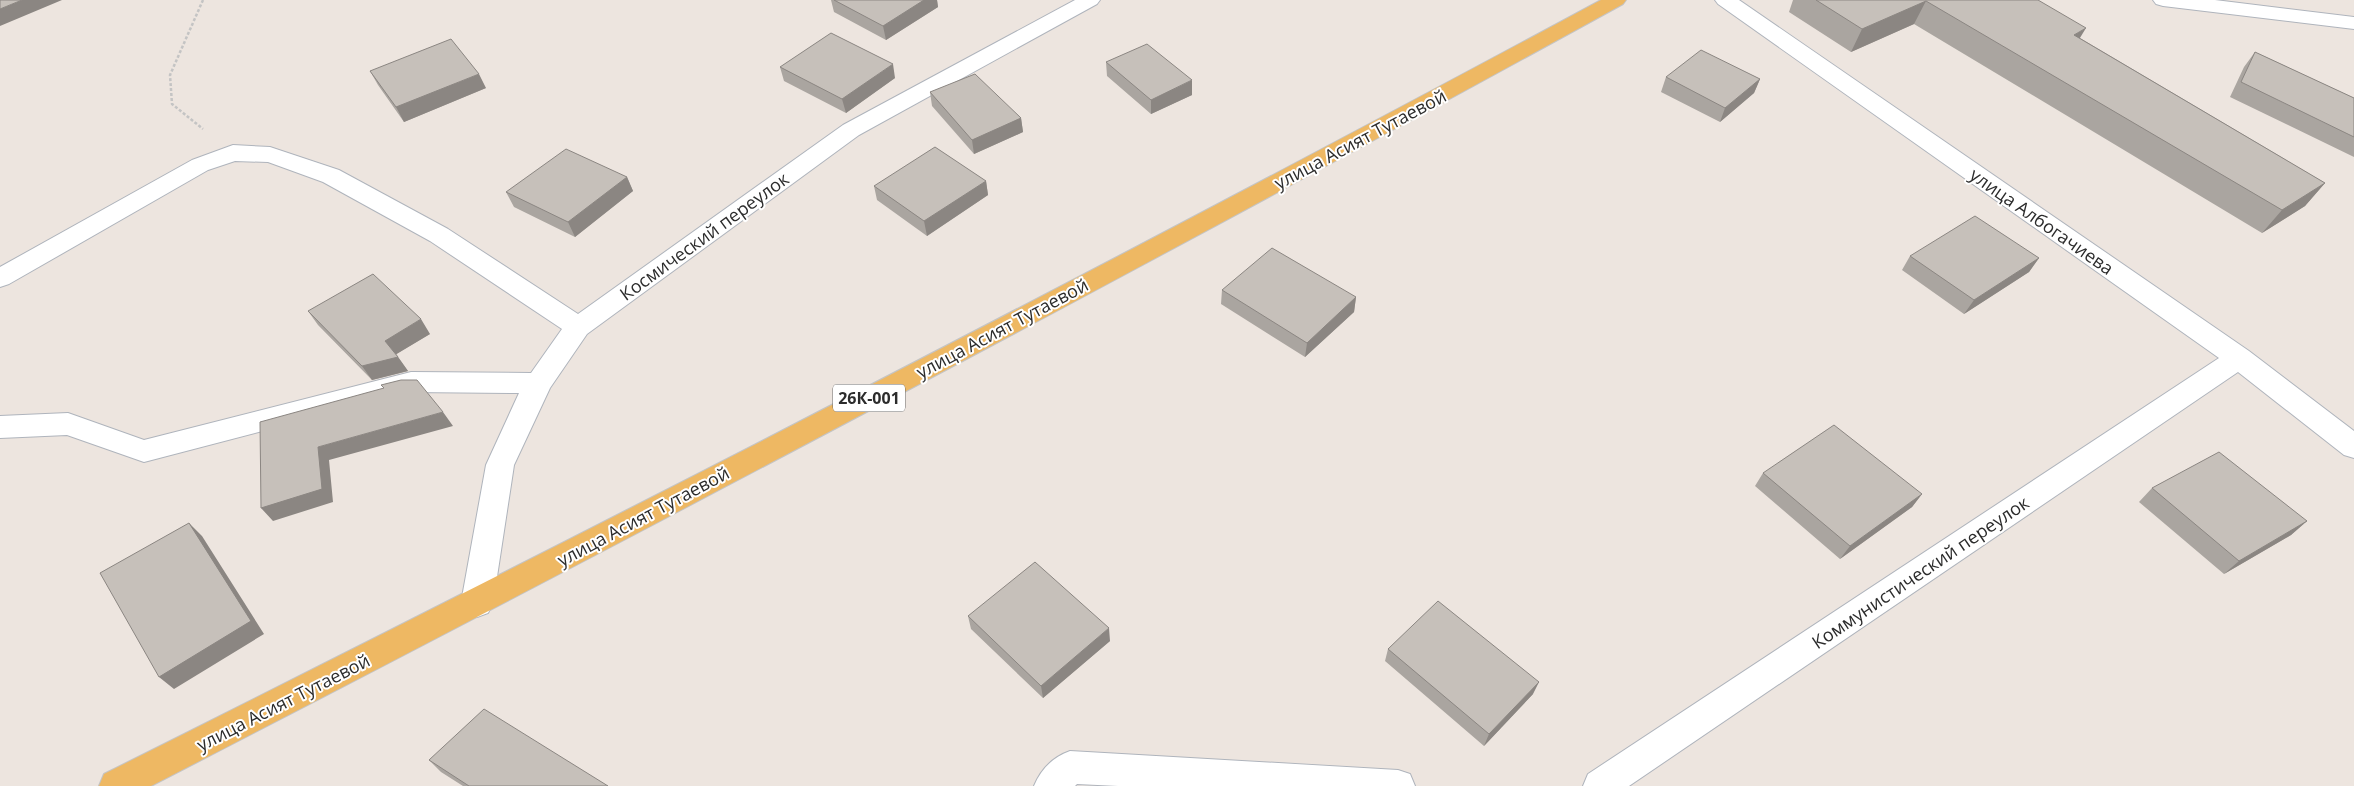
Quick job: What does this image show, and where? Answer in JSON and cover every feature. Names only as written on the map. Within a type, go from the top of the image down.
[{"type":"main road","name":"улица Асият Тутаевой","points":[[116,786],[478,603],[1367,137],[1616,0]]},
{"type":"street","name":"Космический переулок","points":[[478,603],[500,464],[538,383],[578,327],[851,130],[1090,0]]},
{"type":"street","name":"улица Албогачиева","points":[[1725,0],[2239,358],[2354,447]]},
{"type":"street","points":[[2163,0],[2354,23]]},
{"type":"street","points":[[0,278],[200,165],[233,153],[270,155],[330,176],[440,235],[578,327]]},
{"type":"street","name":"Коммунистический переулок","points":[[1600,786],[2239,358]]},
{"type":"street","points":[[0,427],[68,424],[144,451],[411,382],[538,383]]},
{"type":"street","points":[[1051,786],[1070,767],[1398,786]]},
{"type":"path","points":[[203,0],[170,75],[172,104],[233,153]]},
{"type":"building","points":[[0,0],[22,0],[0,9]]},
{"type":"building","points":[[834,0],[924,0],[883,26]]},
{"type":"building","points":[[1816,0],[2038,0],[2086,28],[2074,35],[2325,183],[2282,210],[1926,1],[1862,29]]},
{"type":"building","points":[[831,33],[893,64],[842,99],[780,67]]},
{"type":"building","points":[[451,39],[479,74],[396,107],[370,71]]},
{"type":"building","points":[[1147,44],[1192,80],[1151,100],[1106,62]]},
{"type":"building","points":[[1701,50],[1760,79],[1725,108],[1666,77]]},
{"type":"building","points":[[2255,52],[2354,98],[2354,137],[2241,82]]},
{"type":"building","points":[[975,74],[1021,118],[972,140],[930,92]]},
{"type":"building","points":[[935,147],[986,181],[924,221],[874,186]]},
{"type":"building","points":[[566,149],[627,177],[568,222],[506,192]]},
{"type":"building","points":[[1975,216],[2039,258],[1974,300],[1910,256]]},
{"type":"building","points":[[1272,248],[1356,297],[1307,343],[1222,290]]},
{"type":"building","points":[[373,274],[421,319],[385,341],[398,357],[362,366],[308,311]]},
{"type":"building","points":[[401,380],[417,380],[443,412],[318,447],[322,489],[261,508],[260,422],[384,388],[381,385]]},
{"type":"building","points":[[1834,425],[1922,494],[1850,546],[1763,473]]},
{"type":"building","points":[[2219,452],[2307,521],[2239,561],[2152,488]]},
{"type":"building","points":[[189,523],[251,621],[159,677],[100,573]]},
{"type":"building","points":[[1035,562],[1109,628],[1041,686],[968,616]]},
{"type":"building","points":[[1438,601],[1539,682],[1489,734],[1388,649]]},
{"type":"building","points":[[484,709],[608,786],[469,786],[429,760]]}]
